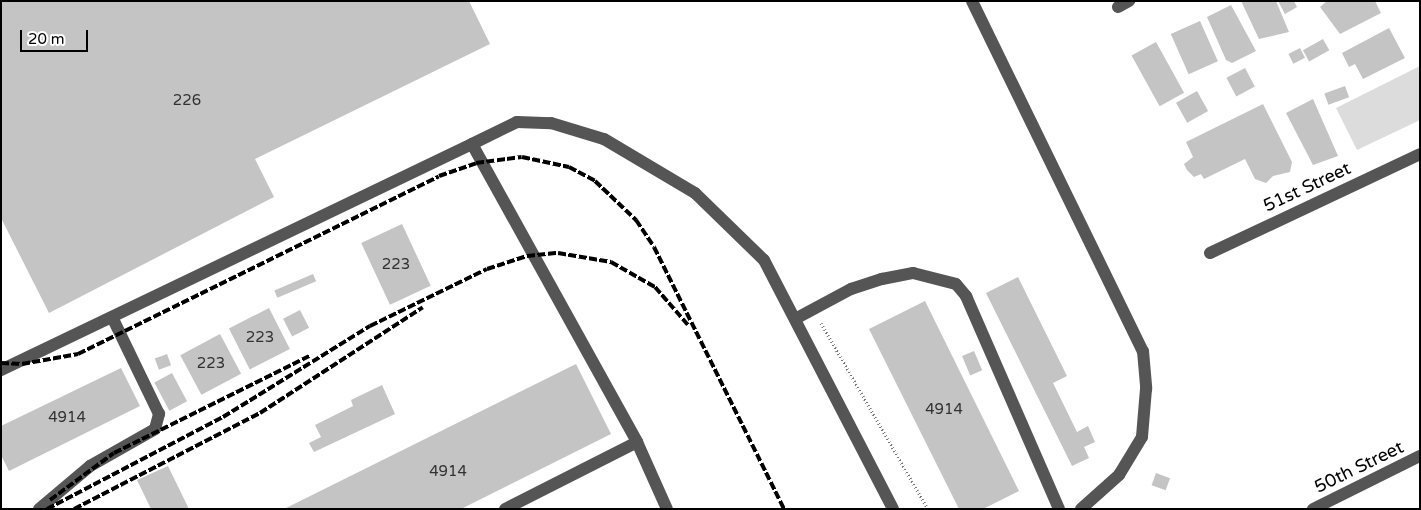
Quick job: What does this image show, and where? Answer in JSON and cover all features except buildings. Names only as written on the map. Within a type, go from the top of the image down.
[{"type":"street","points":[[972,1],[1143,351],[1146,390],[1142,437],[1119,476],[1081,509]]},
{"type":"street","points":[[1,370],[113,318],[517,122],[552,123],[604,139],[695,193],[738,230],[764,260],[893,509]]},
{"type":"street","points":[[472,144],[637,442],[667,509]]},
{"type":"street","name":"51st Street","points":[[1210,252],[1420,154]]},
{"type":"street","points":[[795,319],[882,278],[913,273],[956,284],[966,296],[1059,509]]},
{"type":"street","points":[[39,509],[90,466],[155,430],[159,414],[113,318]]},
{"type":"street","points":[[505,509],[637,442]]},
{"type":"street","name":"50th Street","points":[[1313,509],[1420,456]]},
{"type":"path","points":[[814,309],[855,388],[928,509]]},
{"type":"shaded area","points":[[1420,66],[1420,120],[1357,150],[1336,108]]},
{"type":"railway","points":[[1,363],[22,364],[78,354],[439,176],[476,163],[522,157],[569,167],[595,181],[636,220],[654,247],[784,509]]},
{"type":"railway","points":[[47,509],[223,417],[370,326],[487,269],[527,256],[558,253],[611,262],[655,287],[688,325]]},
{"type":"railway","points":[[74,509],[260,413],[423,307]]},
{"type":"railway","points":[[50,500],[114,453],[309,356]]}]
